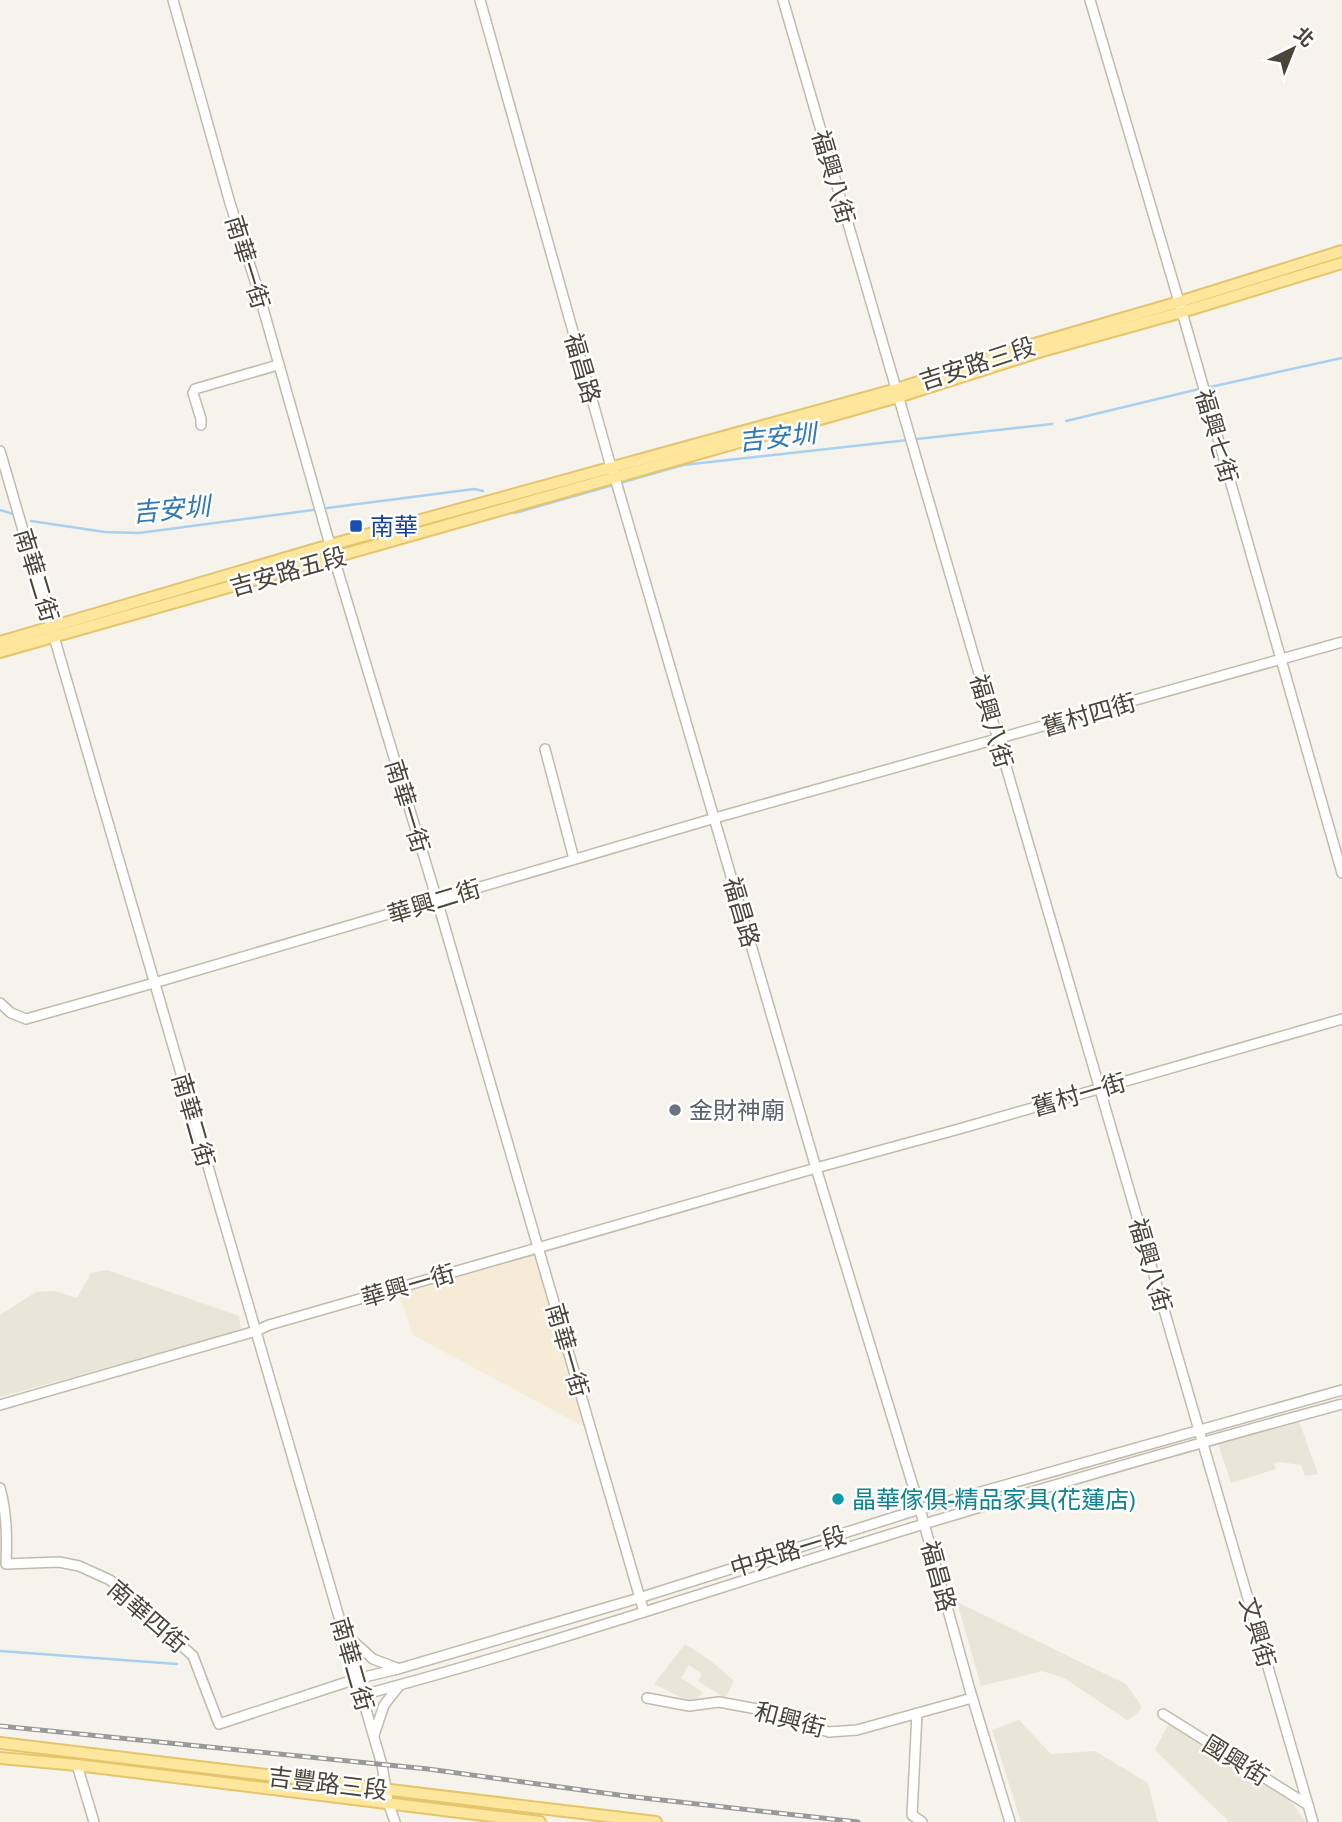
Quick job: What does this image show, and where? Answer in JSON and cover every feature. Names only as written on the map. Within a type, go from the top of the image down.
[{"type":"main road","name":"吉安路三段","points":[[613,472],[1042,351],[1342,251]]},
{"type":"main road","name":"吉安路三段","points":[[1180,307],[1342,263]]},
{"type":"main road","name":"吉安路五段","points":[[0,652],[54,632],[330,545],[613,472]]},
{"type":"main road","name":"吉安路五段","points":[[0,642],[54,632],[335,558],[613,472]]},
{"type":"main road","name":"吉豐路三段","points":[[0,1743],[656,1822]]},
{"type":"main road","name":"吉豐路三段","points":[[0,1758],[77,1765],[540,1822]]},
{"type":"street","name":"南華一街","points":[[173,0],[230,203],[257,287],[330,545],[437,900],[644,1612]]},
{"type":"street","name":"福昌路","points":[[480,0],[613,472],[816,1168],[925,1524],[972,1698],[1010,1822]]},
{"type":"street","name":"福興八街","points":[[783,0],[1202,1442]]},
{"type":"street","name":"福興七街","points":[[1090,0],[1342,873]]},
{"type":"street","points":[[201,425],[193,393],[195,389],[278,365]]},
{"type":"street","name":"南華二街","points":[[0,451],[362,1695],[395,1822]]},
{"type":"street","name":"舊村四街","points":[[715,818],[1342,642]]},
{"type":"street","points":[[545,749],[574,859]]},
{"type":"street","name":"華興二街","points":[[0,1003],[12,1013],[26,1019],[715,818]]},
{"type":"street","name":"舊村一街","points":[[816,1168],[1342,1019]]},
{"type":"street","name":"華興一街","points":[[0,1405],[816,1168]]},
{"type":"street","name":"中央路一段","points":[[356,1679],[639,1598],[920,1509],[1342,1390]]},
{"type":"street","name":"中央路一段","points":[[362,1695],[644,1612],[925,1524],[1202,1442],[1342,1404]]},
{"type":"street","name":"文興街","points":[[1202,1442],[1313,1822]]},
{"type":"street","name":"南華四街","points":[[0,1489],[6,1517],[6,1564],[59,1562],[79,1566],[110,1580],[193,1656],[219,1724],[356,1679]]},
{"type":"street","points":[[344,1633],[373,1659],[398,1669]]},
{"type":"street","points":[[374,1737],[384,1705],[400,1685]]},
{"type":"street","name":"和興街","points":[[647,1698],[689,1706],[719,1702],[757,1709],[829,1732],[858,1730],[972,1698]]},
{"type":"street","points":[[917,1713],[912,1815],[922,1822]]},
{"type":"street","name":"國興街","points":[[1163,1714],[1308,1805]]},
{"type":"street","points":[[77,1765],[93,1822]]},
{"type":"shaded area","points":[[536,1253],[588,1429],[413,1335],[399,1294]]},
{"type":"shaded area","points":[[107,1270],[239,1316],[241,1331],[0,1397],[0,1315],[36,1292],[55,1291],[77,1298],[91,1273]]},
{"type":"shaded area","points":[[1299,1421],[1318,1474],[1305,1476],[1301,1465],[1280,1462],[1274,1463],[1276,1469],[1231,1483],[1218,1444]]},
{"type":"shaded area","points":[[957,1602],[1126,1684],[1142,1707],[1136,1715],[1127,1720],[1064,1678],[1042,1671],[981,1686]]},
{"type":"shaded area","points":[[685,1644],[711,1661],[734,1681],[725,1698],[698,1681],[702,1674],[689,1665],[681,1678],[703,1692],[693,1703],[654,1684]]},
{"type":"shaded area","points":[[1019,1720],[1051,1754],[1095,1751],[1148,1783],[1158,1822],[1021,1822],[992,1730]]},
{"type":"shaded area","points":[[1170,1721],[1284,1792],[1306,1822],[1229,1822],[1155,1750]]},
{"type":"waterway","name":"吉安圳","points":[[1210,387],[1342,358]]},
{"type":"waterway","name":"吉安圳","points":[[1066,421],[1199,389]]},
{"type":"waterway","name":"吉安圳","points":[[511,511],[515,513],[683,465],[1052,424]]},
{"type":"waterway","name":"吉安圳","points":[[327,508],[474,489],[483,491]]},
{"type":"waterway","name":"吉安圳","points":[[0,510],[16,515]]},
{"type":"waterway","name":"吉安圳","points":[[31,521],[105,532],[139,533],[313,510]]},
{"type":"waterway","points":[[0,1651],[177,1664]]},
{"type":"railway","points":[[0,1726],[428,1769],[626,1796],[858,1822]]},
{"type":"place","name":"南華","points":[[356,526]]},
{"type":"place","name":"金財神廟","points":[[675,1110]]},
{"type":"place","name":"晶華傢俱-精品家具(花蓮店)","points":[[838,1499]]}]
